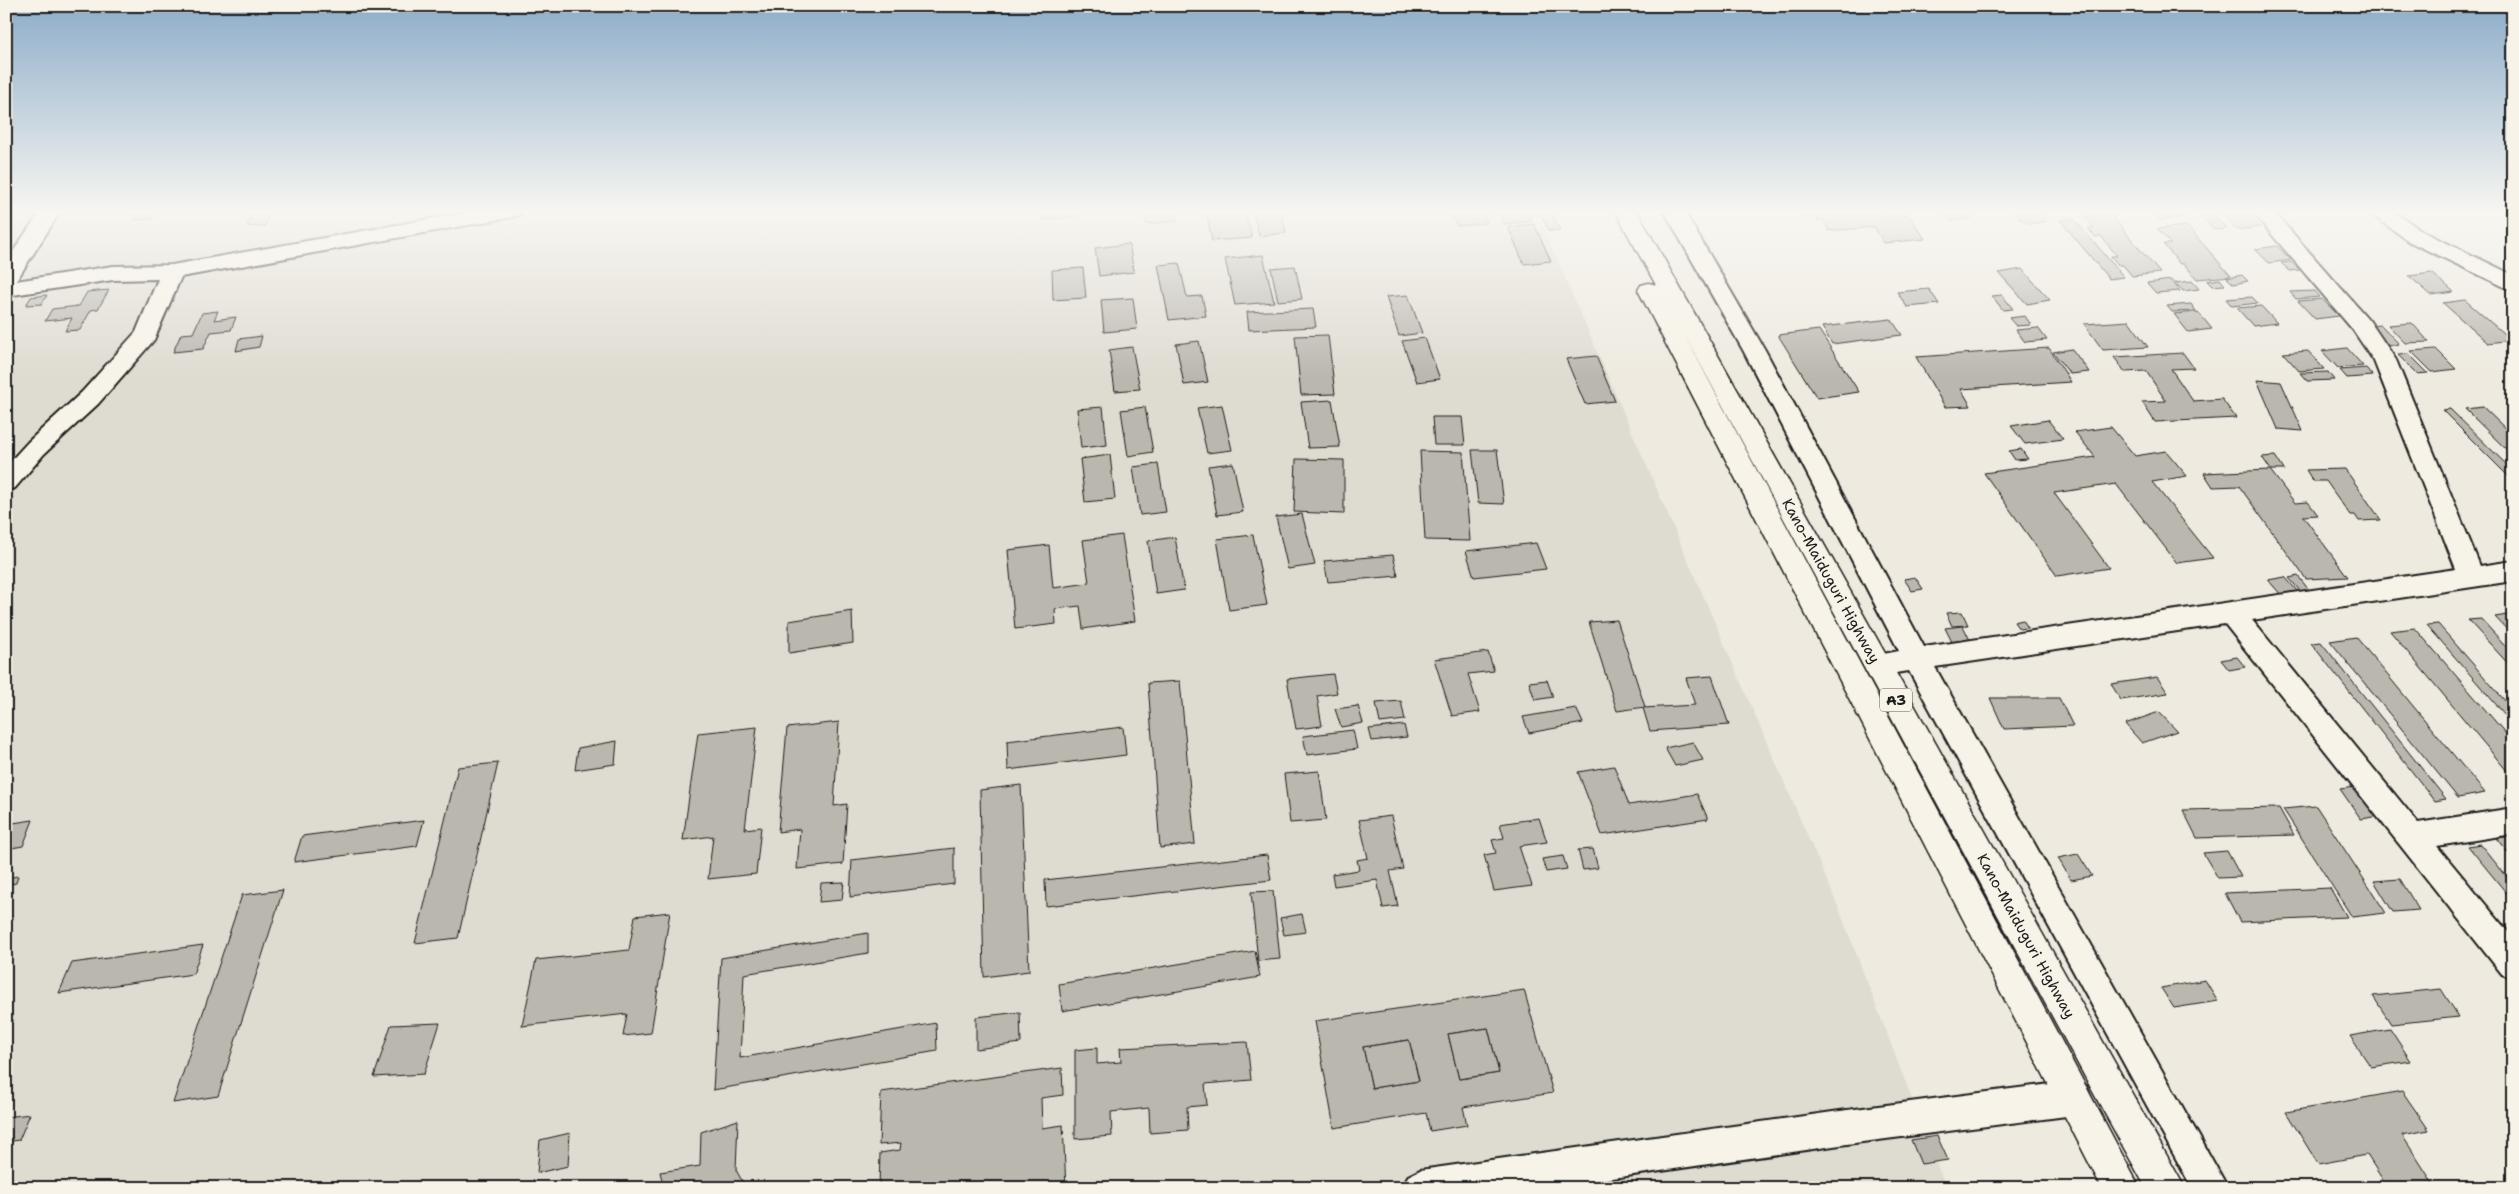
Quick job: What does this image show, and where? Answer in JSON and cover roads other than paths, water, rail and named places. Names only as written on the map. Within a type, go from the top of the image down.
[{"type":"highway","name":"Kano-Maiduguri Highway","points":[[1637,267],[2122,1188]]},
{"type":"highway","name":"Kano-Maiduguri Highway","points":[[1658,267],[2111,1091],[2167,1188]]},
{"type":"street","points":[[6,279],[14,267]]},
{"type":"street","points":[[6,289],[113,273],[172,272],[201,267]]},
{"type":"street","points":[[1706,267],[1754,350],[1917,660],[2211,1188]]},
{"type":"street","points":[[2310,267],[2361,325],[2385,360],[2472,577]]},
{"type":"street","points":[[2478,267],[2513,284]]},
{"type":"street","points":[[6,482],[36,448],[90,398],[146,335],[172,272]]},
{"type":"street","points":[[1877,665],[2513,571]]},
{"type":"street","points":[[2231,613],[2513,963]]},
{"type":"street","points":[[2413,837],[2513,822]]},
{"type":"street","points":[[1420,1188],[1847,1127],[2074,1098]]}]
